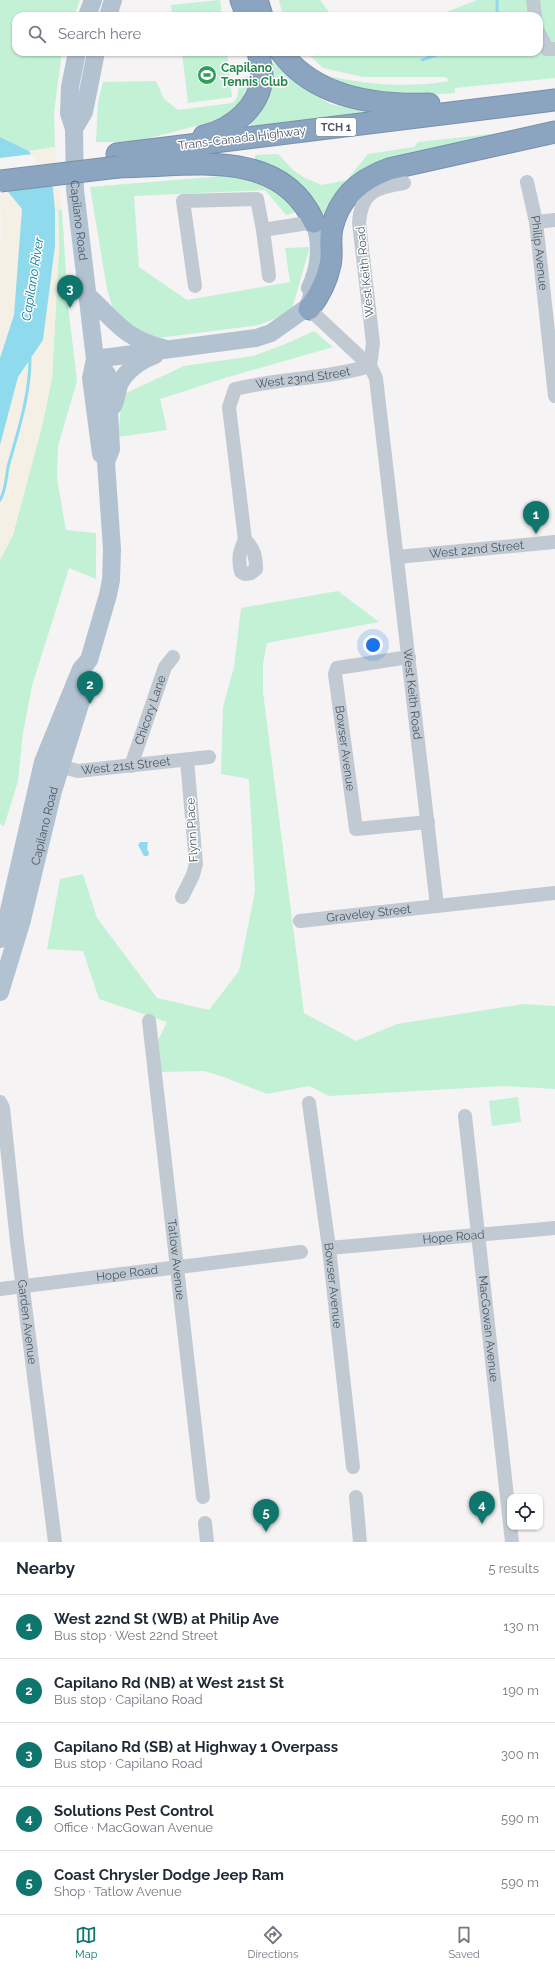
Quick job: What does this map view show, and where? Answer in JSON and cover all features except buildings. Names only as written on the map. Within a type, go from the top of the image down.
[{"type":"highway","points":[[241,0],[246,12]]},
{"type":"highway","points":[[257,0],[261,12]]},
{"type":"highway","points":[[117,160],[210,134],[237,121],[247,111],[259,88],[262,77],[259,56]]},
{"type":"highway","points":[[285,56],[306,78],[335,92],[367,101],[400,104],[425,104],[555,99]]},
{"type":"highway","name":"Trans-Canada Highway","points":[[0,181],[117,160],[555,99]]},
{"type":"highway","name":"Trans-Canada Highway","points":[[0,168],[117,160],[555,114]]},
{"type":"highway","points":[[309,309],[318,296],[330,264],[332,228],[336,217],[348,196],[364,180],[389,169],[555,132]]},
{"type":"highway","points":[[117,160],[225,164],[258,171],[282,182],[292,190],[306,206],[314,222]]},
{"type":"main road","points":[[88,12],[93,0]]},
{"type":"main road","points":[[110,12],[114,0]]},
{"type":"main road","name":"Capilano Road","points":[[76,56],[69,98],[69,113],[74,129],[75,190],[95,359],[92,378],[100,452],[106,462]]},
{"type":"main road","points":[[74,129],[84,112],[95,56]]},
{"type":"main road","points":[[285,323],[308,290],[314,278],[320,246],[319,235],[314,222]]},
{"type":"main road","points":[[95,359],[256,338],[271,333],[302,311],[309,309],[316,287],[314,278]]},
{"type":"main road","points":[[87,295],[117,326],[152,346],[169,350]]},
{"type":"main road","points":[[109,414],[124,376],[142,362],[169,350]]},
{"type":"main road","name":"Capilano Road","points":[[0,992],[22,920],[42,833],[90,672],[89,660],[108,595],[113,564],[106,462],[111,449],[107,374],[95,359]]},
{"type":"main road","name":"Capilano Road","points":[[0,939],[8,915],[43,762],[81,669],[89,660]]},
{"type":"street","points":[[533,0],[534,12]]},
{"type":"street","points":[[543,40],[547,48],[555,49]]},
{"type":"street","name":"Philip Avenue","points":[[527,182],[536,222],[553,351],[555,396]]},
{"type":"street","name":"West Keith Road","points":[[370,366],[373,343],[359,223],[360,214],[365,200],[375,190],[383,186],[404,183]]},
{"type":"street","points":[[194,286],[183,201],[257,199],[269,276]]},
{"type":"street","points":[[536,222],[555,220]]},
{"type":"street","points":[[263,230],[314,222]]},
{"type":"street","name":"West Keith Road","points":[[309,309],[370,366],[376,378],[437,906]]},
{"type":"street","name":"West 23nd Street","points":[[245,540],[228,407],[236,389],[272,381],[344,374],[370,366]]},
{"type":"street","name":"West 22nd Street","points":[[397,557],[555,542]]},
{"type":"street","name":"Chicory Lane","points":[[131,766],[165,667],[173,657]]},
{"type":"street","name":"Bowser Avenue","points":[[408,657],[337,668],[335,674],[356,829],[428,822]]},
{"type":"street","name":"West 21st Street","points":[[43,762],[78,771],[209,757]]},
{"type":"street","name":"Flynn Place","points":[[182,897],[193,875],[196,864],[187,760]]},
{"type":"street","points":[[437,906],[555,893]]},
{"type":"street","name":"Graveley Street","points":[[300,921],[437,906]]},
{"type":"street","name":"Tatlow Avenue","points":[[149,1021],[203,1497]]},
{"type":"street","name":"Garden Avenue","points":[[0,1102],[3,1108],[55,1542]]},
{"type":"street","name":"Bowser Avenue","points":[[310,1103],[329,1248],[353,1467]]},
{"type":"street","name":"MacGowan Avenue","points":[[465,1116],[512,1542]]},
{"type":"street","name":"Hope Road","points":[[329,1248],[555,1228]]},
{"type":"street","name":"Hope Road","points":[[0,1289],[301,1252]]},
{"type":"street","points":[[356,1497],[360,1542]]},
{"type":"street","points":[[205,1523],[207,1542]]},
{"type":"green space","points":[[0,0],[80,0],[76,12],[12,12],[12,56],[61,56],[54,112],[55,147],[29,151],[0,137]]},
{"type":"green space","points":[[220,0],[222,12],[172,12],[171,5]]},
{"type":"green space","points":[[279,0],[320,0],[329,12],[282,12]]},
{"type":"green space","points":[[477,0],[555,0],[555,78],[455,88],[455,93],[393,95],[360,89],[325,75],[371,83],[403,85],[449,81],[446,77],[363,77],[323,68],[310,56],[543,56],[543,12],[446,12]]},
{"type":"green space","name":"Capilano Tennis Club","points":[[182,56],[227,56],[232,97],[188,103]]},
{"type":"green space","points":[[272,62],[306,90],[330,104],[376,113],[249,127],[267,99]]},
{"type":"green space","points":[[255,75],[245,101],[227,118],[134,142],[96,142],[98,102],[103,82],[156,81],[164,99],[178,110],[232,103],[237,98],[240,78]]},
{"type":"green space","points":[[491,134],[491,141],[370,171],[343,185],[326,214],[316,212],[311,198],[298,181],[277,171],[256,165],[255,155],[278,154],[293,170],[305,178],[322,185],[347,180],[368,154],[414,147],[418,142]]},
{"type":"green space","points":[[235,175],[283,193],[298,212],[286,215],[265,190],[134,196],[139,267],[187,300],[290,282],[285,248],[310,247],[291,312],[259,325],[150,339],[114,312],[107,289],[90,187]]},
{"type":"green space","points":[[58,210],[62,210],[68,305],[77,381],[58,446],[57,479],[66,530],[96,533],[96,579],[69,568],[32,686],[23,733],[18,781],[4,826],[0,824],[0,560],[13,535],[42,426],[52,378],[59,247]]},
{"type":"green space","points":[[314,331],[333,347],[225,378],[160,399],[167,430],[118,437],[122,395],[184,366],[253,356],[288,343]]},
{"type":"green space","points":[[338,591],[379,622],[267,643],[263,664],[263,692],[304,1013],[356,1041],[397,1024],[523,1004],[555,1006],[555,1089],[504,1086],[329,1096],[309,1086],[267,1094],[224,1077],[204,1071],[162,1072],[153,1050],[167,1022],[99,999],[83,951],[47,949],[60,879],[83,874],[97,918],[157,998],[209,1010],[239,971],[255,891],[249,779],[221,774],[223,707],[234,667],[241,608]]},
{"type":"green space","points":[[518,1097],[521,1122],[492,1126],[489,1101]]},
{"type":"sand","points":[[0,137],[29,151],[55,147],[62,210],[58,210],[59,247],[52,378],[42,426],[13,535],[0,560],[1,238]]},
{"type":"water","name":"Capilano River","points":[[0,137],[29,151],[53,188],[55,210],[55,246],[43,340],[18,377],[0,445],[0,358],[14,315],[22,209],[0,182]]},
{"type":"water","points":[[140,842],[148,842],[148,856],[144,856],[138,845]]},
{"type":"pier","points":[[33,154],[52,184],[0,186],[0,158]]},
{"type":"waterway","points":[[497,0],[497,12]]},
{"type":"waterway","points":[[422,60],[434,56]]},
{"type":"waterway","points":[[0,500],[5,488],[8,467],[26,400],[30,358]]},
{"type":"place","name":"Capilano Tennis Club","points":[[207,75]]},
{"type":"place","name":"Capilano Rd (SB) at Highway 1 Overpass","points":[[70,308]]},
{"type":"place","name":"West 22nd St (WB) at Philip Ave","points":[[536,534]]},
{"type":"place","name":"Capilano Rd (NB) at West 21st St","points":[[90,704]]},
{"type":"place","name":"Solutions Pest Control","points":[[482,1524]]},
{"type":"place","name":"Coast Chrysler Dodge Jeep Ram","points":[[266,1532]]}]
